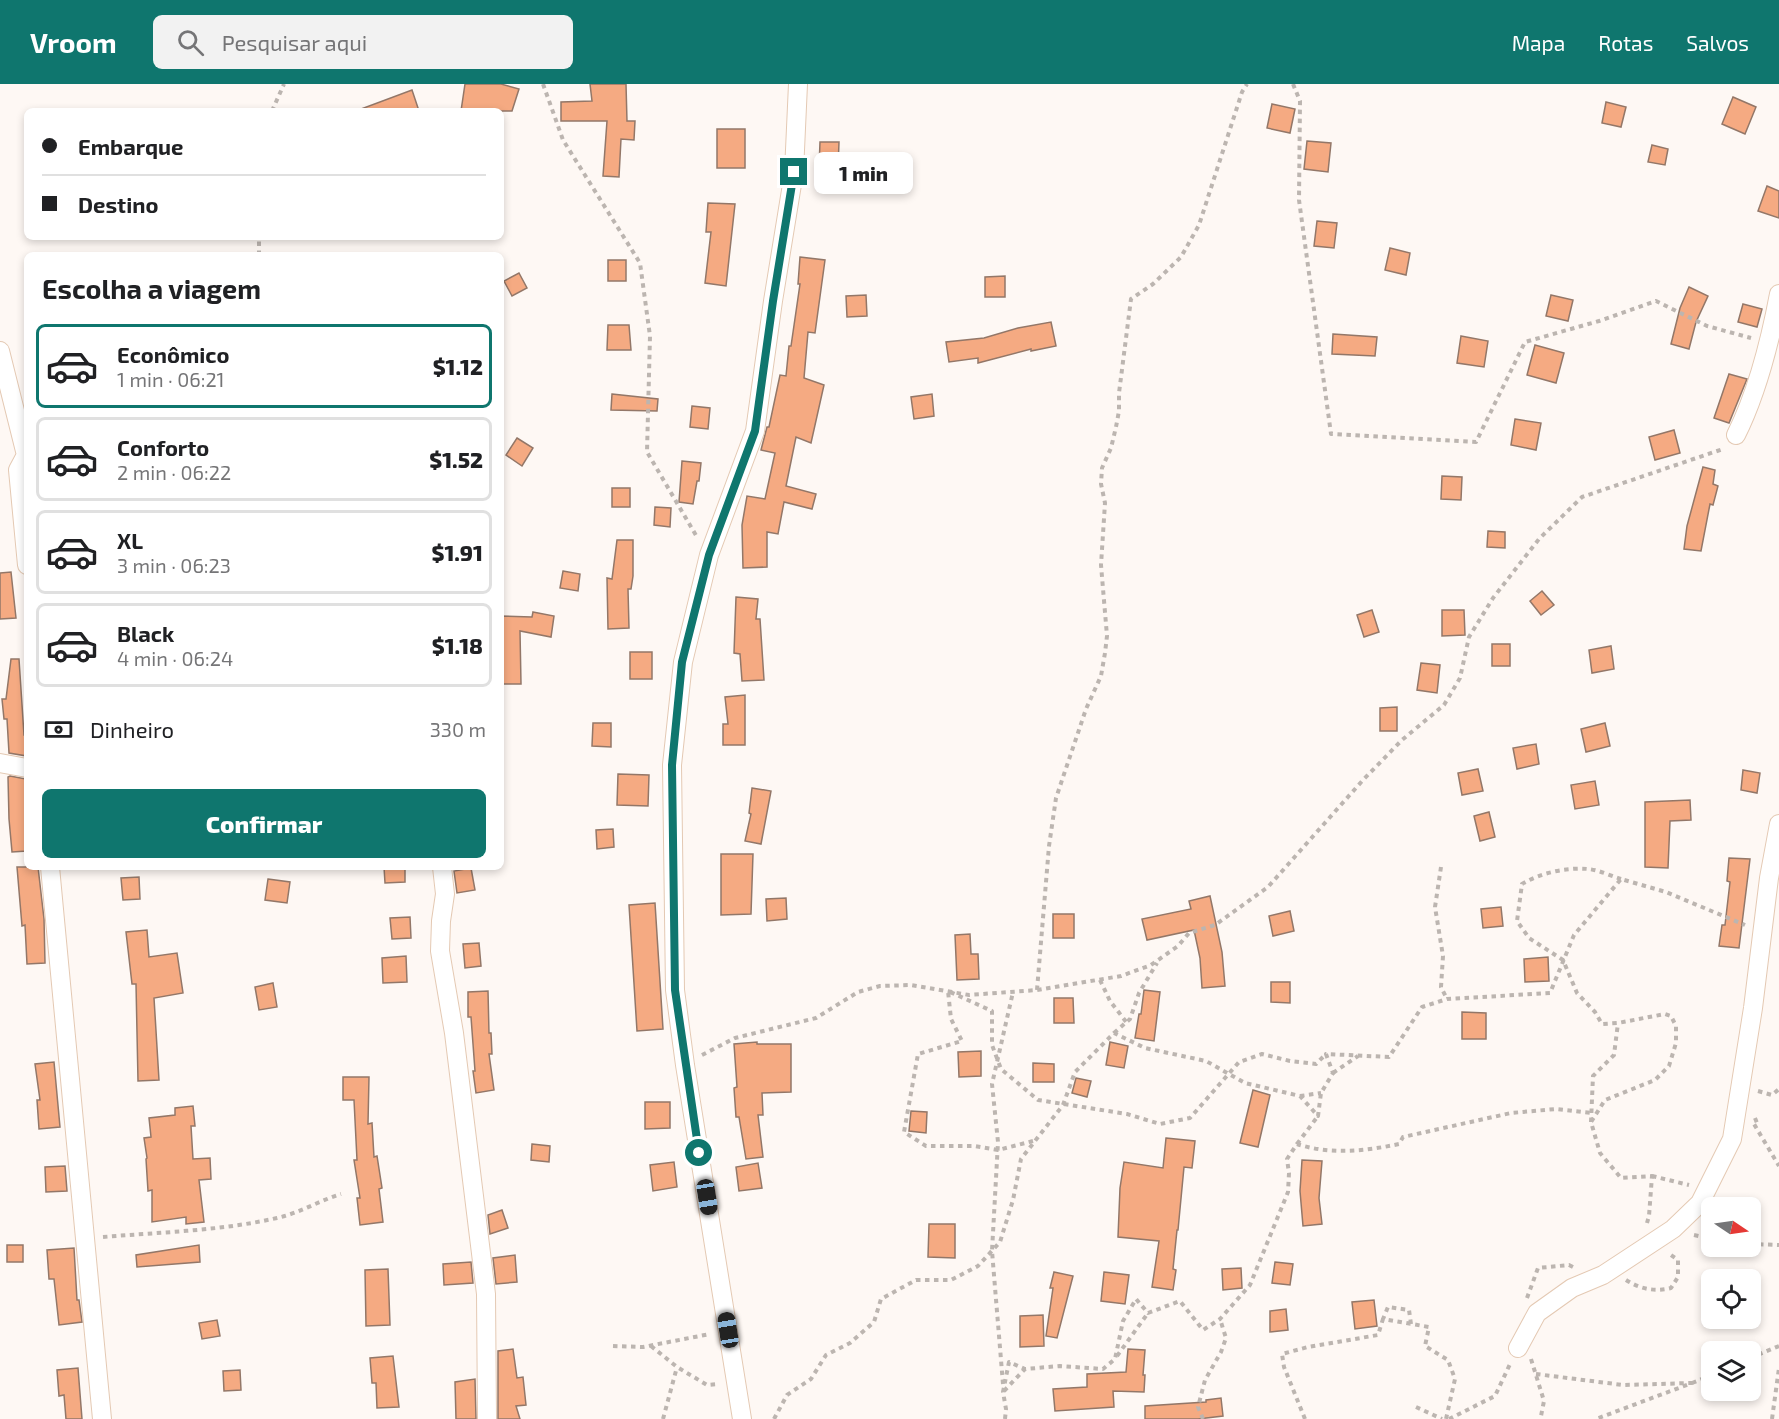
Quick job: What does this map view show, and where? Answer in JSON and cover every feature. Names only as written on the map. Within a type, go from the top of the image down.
[{"type":"street","points":[[742,1419],[675,990],[672,765],[682,662],[709,555],[755,431],[794,172],[798,84]]},
{"type":"street","points":[[1736,435],[1774,344],[1779,294]]},
{"type":"street","points":[[0,351],[24,447]]},
{"type":"street","points":[[24,459],[18,470],[24,533]]},
{"type":"street","points":[[0,763],[24,767]]},
{"type":"street","points":[[1518,1348],[1537,1313],[1572,1288],[1603,1275],[1673,1229],[1700,1203],[1732,1139],[1769,878],[1779,825]]},
{"type":"street","points":[[50,870],[102,1419]]},
{"type":"street","points":[[442,870],[445,894],[440,951],[454,1033],[486,1294],[487,1419]]},
{"type":"path","points":[[273,108],[284,84]]},
{"type":"path","points":[[543,84],[562,140],[640,263],[650,336],[647,452],[709,555]]},
{"type":"path","points":[[1037,990],[1049,846],[1056,798],[1086,709],[1101,676],[1105,653],[1107,636],[1101,565],[1105,503],[1101,484],[1102,468],[1111,448],[1119,411],[1119,393],[1131,299],[1153,284],[1181,257],[1199,225],[1242,92],[1247,84]]},
{"type":"path","points":[[1293,84],[1300,101],[1299,200],[1331,434],[1476,442],[1525,342],[1599,321],[1656,301],[1707,326],[1774,344]]},
{"type":"path","points":[[685,1065],[735,1038],[816,1018],[858,992],[880,986],[911,985],[969,995],[1013,992],[1101,980],[1121,976],[1151,965],[1178,946],[1189,933],[1215,925],[1268,887],[1363,780],[1402,740],[1444,705],[1460,678],[1469,637],[1493,598],[1539,539],[1582,497],[1725,448],[1736,435]]},
{"type":"path","points":[[1441,867],[1435,907],[1443,956],[1441,987],[1447,999]]},
{"type":"path","points":[[1591,1122],[1605,1100],[1655,1080],[1669,1066],[1676,1043],[1676,1026],[1673,1019],[1665,1014],[1602,1024],[1595,1012],[1577,993],[1563,960],[1528,938],[1517,921],[1522,884],[1535,876],[1588,868],[1666,892],[1762,932]]},
{"type":"path","points":[[948,991],[992,1011],[992,1045],[1001,1069],[1038,1100],[1127,1114],[1160,1124],[1190,1118],[1239,1062],[1262,1054],[1316,1064],[1326,1054],[1389,1056],[1422,1007],[1447,999],[1550,993],[1574,935],[1621,879]]},
{"type":"path","points":[[774,1419],[787,1395],[811,1378],[826,1355],[850,1343],[874,1322],[881,1299],[916,1280],[951,1280],[978,1266],[1000,1242],[1013,1200],[1021,1159],[1063,1105],[1075,1072],[1127,1023],[1139,993],[1158,960]]},
{"type":"path","points":[[1101,980],[1110,1001],[1127,1023]]},
{"type":"path","points":[[948,991],[951,1019],[962,1041],[918,1054],[904,1132],[926,1146],[974,1146],[998,1150],[1033,1141]]},
{"type":"path","points":[[1005,1419],[992,1251],[998,1150],[992,1084],[1013,992]]},
{"type":"path","points":[[1618,1023],[1614,1055],[1593,1076],[1591,1122],[1600,1153],[1621,1178],[1652,1176],[1707,1189]]},
{"type":"path","points":[[1114,1033],[1145,1048],[1206,1061],[1245,1083],[1300,1096],[1321,1092]]},
{"type":"path","points":[[1326,1054],[1333,1073]]},
{"type":"path","points":[[1003,1392],[1009,1362],[1025,1369],[1060,1366],[1103,1369],[1115,1359],[1148,1313],[1180,1301],[1203,1330],[1221,1319],[1250,1285],[1266,1250],[1288,1192],[1287,1159],[1317,1116],[1321,1092],[1333,1073],[1358,1055]]},
{"type":"path","points":[[1741,1086],[1772,1095],[1779,1089]]},
{"type":"path","points":[[1300,1096],[1317,1116]]},
{"type":"path","points":[[1297,1144],[1313,1149],[1340,1151],[1374,1149],[1399,1144],[1403,1137],[1511,1113],[1556,1109],[1592,1113]]},
{"type":"path","points":[[1753,1114],[1757,1123],[1754,1124],[1779,1166]]},
{"type":"path","points":[[1603,1275],[1620,1276],[1632,1284],[1660,1290],[1671,1288],[1678,1277],[1678,1260],[1643,1234],[1649,1216],[1652,1176]]},
{"type":"path","points":[[85,1239],[235,1226],[284,1216],[341,1194]]},
{"type":"path","points":[[1761,1244],[1779,1245]]},
{"type":"path","points":[[1115,1359],[1123,1321],[1136,1299],[1148,1313]]},
{"type":"path","points":[[1305,1419],[1284,1367],[1282,1354],[1308,1347],[1378,1335],[1388,1307],[1409,1310],[1411,1324]]},
{"type":"path","points":[[1203,1419],[1198,1407],[1205,1380],[1226,1338],[1221,1319]]},
{"type":"path","points":[[1383,1319],[1429,1327],[1425,1346],[1448,1359],[1455,1379],[1446,1419]]},
{"type":"path","points":[[613,1346],[651,1345],[728,1330]]},
{"type":"path","points":[[651,1345],[677,1367],[707,1385],[737,1383]]},
{"type":"path","points":[[1761,1353],[1779,1346]]},
{"type":"path","points":[[1416,1407],[1446,1419],[1495,1396],[1518,1348]]},
{"type":"path","points":[[663,1419],[677,1367]]},
{"type":"path","points":[[1772,1419],[1779,1368]]},
{"type":"path","points":[[1003,1392],[1025,1369]]},
{"type":"path","points":[[1536,1374],[1623,1386],[1692,1383]]},
{"type":"path","points":[[1596,1419],[1701,1379]]},
{"type":"building","points":[[465,84],[501,84],[519,89],[512,111],[504,111],[504,108],[461,108]]},
{"type":"building","points":[[590,84],[626,84],[627,121],[635,121],[634,140],[621,139],[619,177],[603,176],[607,121],[561,121],[561,102],[592,101]]},
{"type":"building","points":[[412,90],[418,108],[364,108]]},
{"type":"building","points":[[1733,97],[1756,107],[1745,134],[1722,124]]},
{"type":"building","points":[[1606,102],[1626,107],[1621,127],[1602,123]]},
{"type":"building","points":[[1272,104],[1295,109],[1290,133],[1267,128]]},
{"type":"building","points":[[717,129],[745,129],[745,168],[717,168]]},
{"type":"building","points":[[1307,141],[1331,143],[1328,172],[1304,169]]},
{"type":"building","points":[[820,142],[839,142],[838,169],[819,169]]},
{"type":"building","points":[[1652,145],[1668,149],[1665,165],[1648,162]]},
{"type":"building","points":[[1767,186],[1779,191],[1779,218],[1758,211]]},
{"type":"building","points":[[708,203],[735,204],[726,286],[705,283],[711,232],[706,232]]},
{"type":"building","points":[[1317,221],[1337,223],[1334,248],[1314,246]]},
{"type":"building","points":[[1390,248],[1410,253],[1406,275],[1385,270]]},
{"type":"building","points":[[800,257],[825,260],[815,333],[808,332],[804,378],[824,385],[811,443],[796,437],[786,486],[816,494],[812,509],[784,502],[778,534],[767,532],[767,567],[743,568],[742,525],[747,496],[765,499],[775,453],[761,450],[767,427],[769,427],[780,375],[786,376],[800,284],[798,284]]},
{"type":"building","points":[[608,260],[626,260],[626,281],[608,281]]},
{"type":"building","points":[[519,273],[527,288],[512,296],[504,281]]},
{"type":"building","points":[[1005,276],[1005,297],[985,297],[985,277]]},
{"type":"building","points":[[1689,287],[1708,296],[1696,322],[1689,349],[1671,344],[1680,308]]},
{"type":"building","points":[[866,295],[867,316],[847,317],[846,296]]},
{"type":"building","points":[[1551,295],[1573,300],[1568,321],[1546,316]]},
{"type":"building","points":[[1743,304],[1762,309],[1757,327],[1738,322]]},
{"type":"building","points":[[1051,322],[1056,346],[1031,351],[1031,349],[978,363],[978,358],[949,362],[946,342],[984,338],[1018,328]]},
{"type":"building","points":[[608,325],[629,325],[631,350],[607,350]]},
{"type":"building","points":[[1333,334],[1377,337],[1375,356],[1332,354]]},
{"type":"building","points":[[1461,336],[1488,341],[1484,367],[1457,363]]},
{"type":"building","points":[[1535,345],[1564,353],[1556,383],[1527,375]]},
{"type":"building","points":[[1729,374],[1747,379],[1729,423],[1714,418]]},
{"type":"building","points":[[612,394],[658,399],[657,411],[611,410]]},
{"type":"building","points":[[932,394],[934,416],[914,419],[911,397]]},
{"type":"building","points":[[692,406],[710,408],[708,429],[690,427]]},
{"type":"building","points":[[1515,419],[1541,423],[1536,450],[1511,445]]},
{"type":"building","points":[[1674,430],[1680,453],[1655,460],[1649,437]]},
{"type":"building","points":[[517,438],[533,448],[522,466],[506,455]]},
{"type":"building","points":[[682,461],[701,463],[693,504],[679,502]]},
{"type":"building","points":[[1703,467],[1715,470],[1713,484],[1718,486],[1713,505],[1710,504],[1701,551],[1684,549],[1687,526]]},
{"type":"building","points":[[1442,476],[1462,477],[1461,500],[1441,499]]},
{"type":"building","points":[[612,488],[630,488],[630,507],[612,507]]},
{"type":"building","points":[[655,507],[671,508],[670,527],[654,525]]},
{"type":"building","points":[[1488,531],[1505,532],[1505,548],[1487,547]]},
{"type":"building","points":[[617,540],[633,540],[633,576],[631,589],[628,589],[629,628],[608,629],[607,578],[612,579]]},
{"type":"building","points":[[563,571],[580,574],[578,591],[560,588]]},
{"type":"building","points":[[11,572],[16,618],[0,619],[0,573]]},
{"type":"building","points":[[1542,591],[1554,605],[1541,615],[1530,601]]},
{"type":"building","points":[[736,597],[758,599],[756,619],[760,619],[764,680],[742,681],[740,654],[734,653]]},
{"type":"building","points":[[1372,610],[1379,632],[1364,637],[1357,615]]},
{"type":"building","points":[[1442,610],[1464,610],[1465,635],[1442,636]]},
{"type":"building","points":[[533,612],[554,616],[551,637],[520,631],[521,684],[504,684],[504,616],[532,617]]},
{"type":"building","points":[[1492,644],[1510,644],[1510,666],[1492,666]]},
{"type":"building","points":[[1611,646],[1614,669],[1592,673],[1589,650]]},
{"type":"building","points":[[630,652],[652,652],[652,679],[630,679]]},
{"type":"building","points":[[11,659],[19,659],[24,756],[9,753],[7,719],[4,719],[2,699],[6,699]]},
{"type":"building","points":[[1421,663],[1440,665],[1437,693],[1417,690]]},
{"type":"building","points":[[745,695],[745,745],[723,745],[723,724],[728,724],[725,697]]},
{"type":"building","points":[[1397,707],[1397,731],[1380,731],[1380,708]]},
{"type":"building","points":[[593,723],[611,723],[611,747],[592,746]]},
{"type":"building","points":[[1605,723],[1610,746],[1586,752],[1581,729]]},
{"type":"building","points":[[1536,744],[1539,764],[1517,769],[1513,748]]},
{"type":"building","points":[[1478,769],[1483,791],[1462,795],[1458,773]]},
{"type":"building","points":[[1743,770],[1760,773],[1757,793],[1741,790]]},
{"type":"building","points":[[618,774],[649,775],[648,806],[617,805]]},
{"type":"building","points":[[8,777],[24,779],[24,851],[12,852]]},
{"type":"building","points":[[1595,781],[1599,805],[1575,809],[1571,785]]},
{"type":"building","points":[[752,788],[771,791],[761,844],[745,841],[751,814],[749,813]]},
{"type":"building","points":[[1690,800],[1691,820],[1670,821],[1668,868],[1645,867],[1645,802]]},
{"type":"building","points":[[1489,812],[1495,837],[1480,841],[1474,816]]},
{"type":"building","points":[[613,829],[614,847],[597,849],[596,830]]},
{"type":"building","points":[[721,854],[753,854],[751,914],[721,915]]},
{"type":"building","points":[[1729,858],[1750,859],[1739,948],[1719,946],[1722,925],[1725,925],[1730,882],[1727,881]]},
{"type":"building","points":[[17,867],[24,867],[24,870],[38,870],[44,919],[45,963],[27,964],[25,925],[22,926]]},
{"type":"building","points":[[384,870],[405,870],[405,882],[385,883]]},
{"type":"building","points":[[471,870],[475,890],[457,893],[454,871]]},
{"type":"building","points":[[139,877],[140,899],[123,900],[121,878]]},
{"type":"building","points":[[268,879],[290,882],[287,903],[265,900]]},
{"type":"building","points":[[1210,896],[1222,952],[1225,986],[1202,988],[1200,958],[1194,930],[1147,940],[1142,919],[1191,909],[1189,901]]},
{"type":"building","points":[[786,898],[787,919],[767,921],[766,899]]},
{"type":"building","points":[[655,903],[663,1029],[637,1031],[629,905]]},
{"type":"building","points":[[1501,907],[1503,926],[1483,928],[1481,909]]},
{"type":"building","points":[[1290,911],[1294,931],[1273,936],[1269,916]]},
{"type":"building","points":[[1053,914],[1074,914],[1074,938],[1053,938]]},
{"type":"building","points":[[410,917],[411,938],[392,939],[390,918]]},
{"type":"building","points":[[147,930],[149,957],[177,953],[183,993],[154,998],[159,1080],[138,1081],[136,984],[132,984],[126,932]]},
{"type":"building","points":[[970,934],[971,954],[978,954],[979,979],[957,980],[955,935]]},
{"type":"building","points":[[479,943],[481,966],[465,968],[463,944]]},
{"type":"building","points":[[406,956],[407,982],[383,983],[382,958]]},
{"type":"building","points":[[1548,957],[1549,981],[1525,982],[1524,959]]},
{"type":"building","points":[[1271,982],[1290,982],[1290,1003],[1271,1002]]},
{"type":"building","points":[[273,983],[277,1007],[259,1010],[255,987]]},
{"type":"building","points":[[1144,990],[1160,992],[1154,1041],[1135,1038]]},
{"type":"building","points":[[488,991],[492,1054],[489,1054],[494,1090],[476,1093],[471,1017],[468,1017],[468,992]]},
{"type":"building","points":[[1054,998],[1073,998],[1074,1023],[1054,1023]]},
{"type":"building","points":[[1462,1012],[1486,1013],[1486,1039],[1462,1039]]},
{"type":"building","points":[[757,1042],[757,1044],[791,1044],[791,1092],[762,1093],[763,1115],[758,1115],[763,1157],[746,1159],[739,1117],[736,1117],[734,1088],[737,1087],[734,1044]]},
{"type":"building","points":[[1110,1042],[1128,1046],[1124,1068],[1106,1065]]},
{"type":"building","points":[[981,1051],[981,1076],[959,1077],[958,1052]]},
{"type":"building","points":[[54,1062],[60,1127],[39,1129],[37,1100],[40,1100],[35,1064]]},
{"type":"building","points":[[1033,1063],[1054,1064],[1054,1082],[1033,1082]]},
{"type":"building","points":[[343,1077],[369,1077],[368,1124],[372,1123],[374,1157],[377,1156],[382,1188],[379,1189],[383,1222],[360,1225],[357,1198],[360,1198],[354,1160],[357,1160],[354,1100],[343,1100]]},
{"type":"building","points":[[1076,1078],[1091,1081],[1087,1097],[1072,1093]]},
{"type":"building","points":[[1253,1090],[1270,1095],[1258,1147],[1240,1143]]},
{"type":"building","points":[[645,1102],[670,1102],[670,1128],[645,1129]]},
{"type":"building","points":[[193,1106],[195,1126],[191,1126],[193,1159],[210,1158],[211,1179],[199,1180],[204,1222],[186,1224],[186,1217],[152,1222],[152,1190],[148,1191],[144,1138],[151,1137],[149,1118],[175,1115],[175,1108]]},
{"type":"building","points":[[911,1111],[927,1112],[926,1133],[909,1131]]},
{"type":"building","points":[[1166,1138],[1195,1141],[1192,1168],[1184,1167],[1173,1269],[1176,1270],[1173,1290],[1152,1287],[1159,1241],[1118,1237],[1120,1188],[1124,1162],[1163,1168]]},
{"type":"building","points":[[532,1144],[550,1146],[549,1162],[531,1160]]},
{"type":"building","points":[[1302,1160],[1322,1161],[1319,1198],[1322,1224],[1303,1226],[1300,1191]]},
{"type":"building","points":[[674,1162],[677,1187],[653,1191],[650,1165]]},
{"type":"building","points":[[758,1163],[762,1188],[739,1191],[736,1167]]},
{"type":"building","points":[[65,1166],[67,1191],[46,1192],[45,1167]]},
{"type":"building","points":[[502,1210],[508,1228],[490,1234],[488,1215]]},
{"type":"building","points":[[929,1224],[955,1224],[955,1258],[928,1257]]},
{"type":"building","points":[[7,1245],[23,1245],[23,1262],[7,1262]]},
{"type":"building","points":[[199,1245],[200,1262],[137,1267],[136,1255]]},
{"type":"building","points":[[74,1248],[77,1300],[79,1300],[82,1322],[59,1325],[54,1279],[49,1279],[47,1250]]},
{"type":"building","points":[[515,1255],[517,1282],[496,1284],[493,1258]]},
{"type":"building","points":[[471,1262],[473,1283],[444,1285],[443,1264]]},
{"type":"building","points":[[1275,1262],[1293,1264],[1290,1285],[1272,1283]]},
{"type":"building","points":[[1241,1268],[1242,1288],[1223,1290],[1222,1269]]},
{"type":"building","points":[[388,1269],[390,1325],[366,1326],[365,1270]]},
{"type":"building","points":[[1054,1272],[1073,1276],[1057,1338],[1046,1336],[1053,1288],[1050,1288]]},
{"type":"building","points":[[1104,1272],[1129,1275],[1125,1304],[1101,1301]]},
{"type":"building","points":[[1374,1300],[1377,1326],[1355,1329],[1352,1302]]},
{"type":"building","points":[[1286,1309],[1288,1330],[1270,1332],[1270,1311]]},
{"type":"building","points":[[1043,1315],[1044,1346],[1020,1347],[1020,1316]]},
{"type":"building","points":[[217,1320],[220,1336],[202,1339],[199,1323]]},
{"type":"building","points":[[513,1349],[517,1378],[523,1377],[526,1405],[516,1406],[520,1419],[498,1419],[498,1351]]},
{"type":"building","points":[[1128,1349],[1145,1350],[1144,1392],[1113,1391],[1114,1407],[1055,1411],[1053,1389],[1087,1387],[1087,1374],[1126,1372]]},
{"type":"building","points":[[393,1356],[399,1407],[377,1408],[376,1383],[372,1383],[370,1358]]},
{"type":"building","points":[[78,1368],[82,1419],[66,1419],[64,1395],[59,1396],[57,1370]]},
{"type":"building","points":[[240,1370],[241,1390],[224,1391],[223,1371]]},
{"type":"building","points":[[475,1379],[476,1419],[456,1419],[455,1382]]},
{"type":"building","points":[[1221,1398],[1223,1416],[1198,1419],[1145,1419],[1145,1406],[1206,1402],[1206,1400]]},
{"type":"route","points":[[699,1153],[675,990],[672,765],[682,662],[709,555],[755,431],[794,172]]}]
